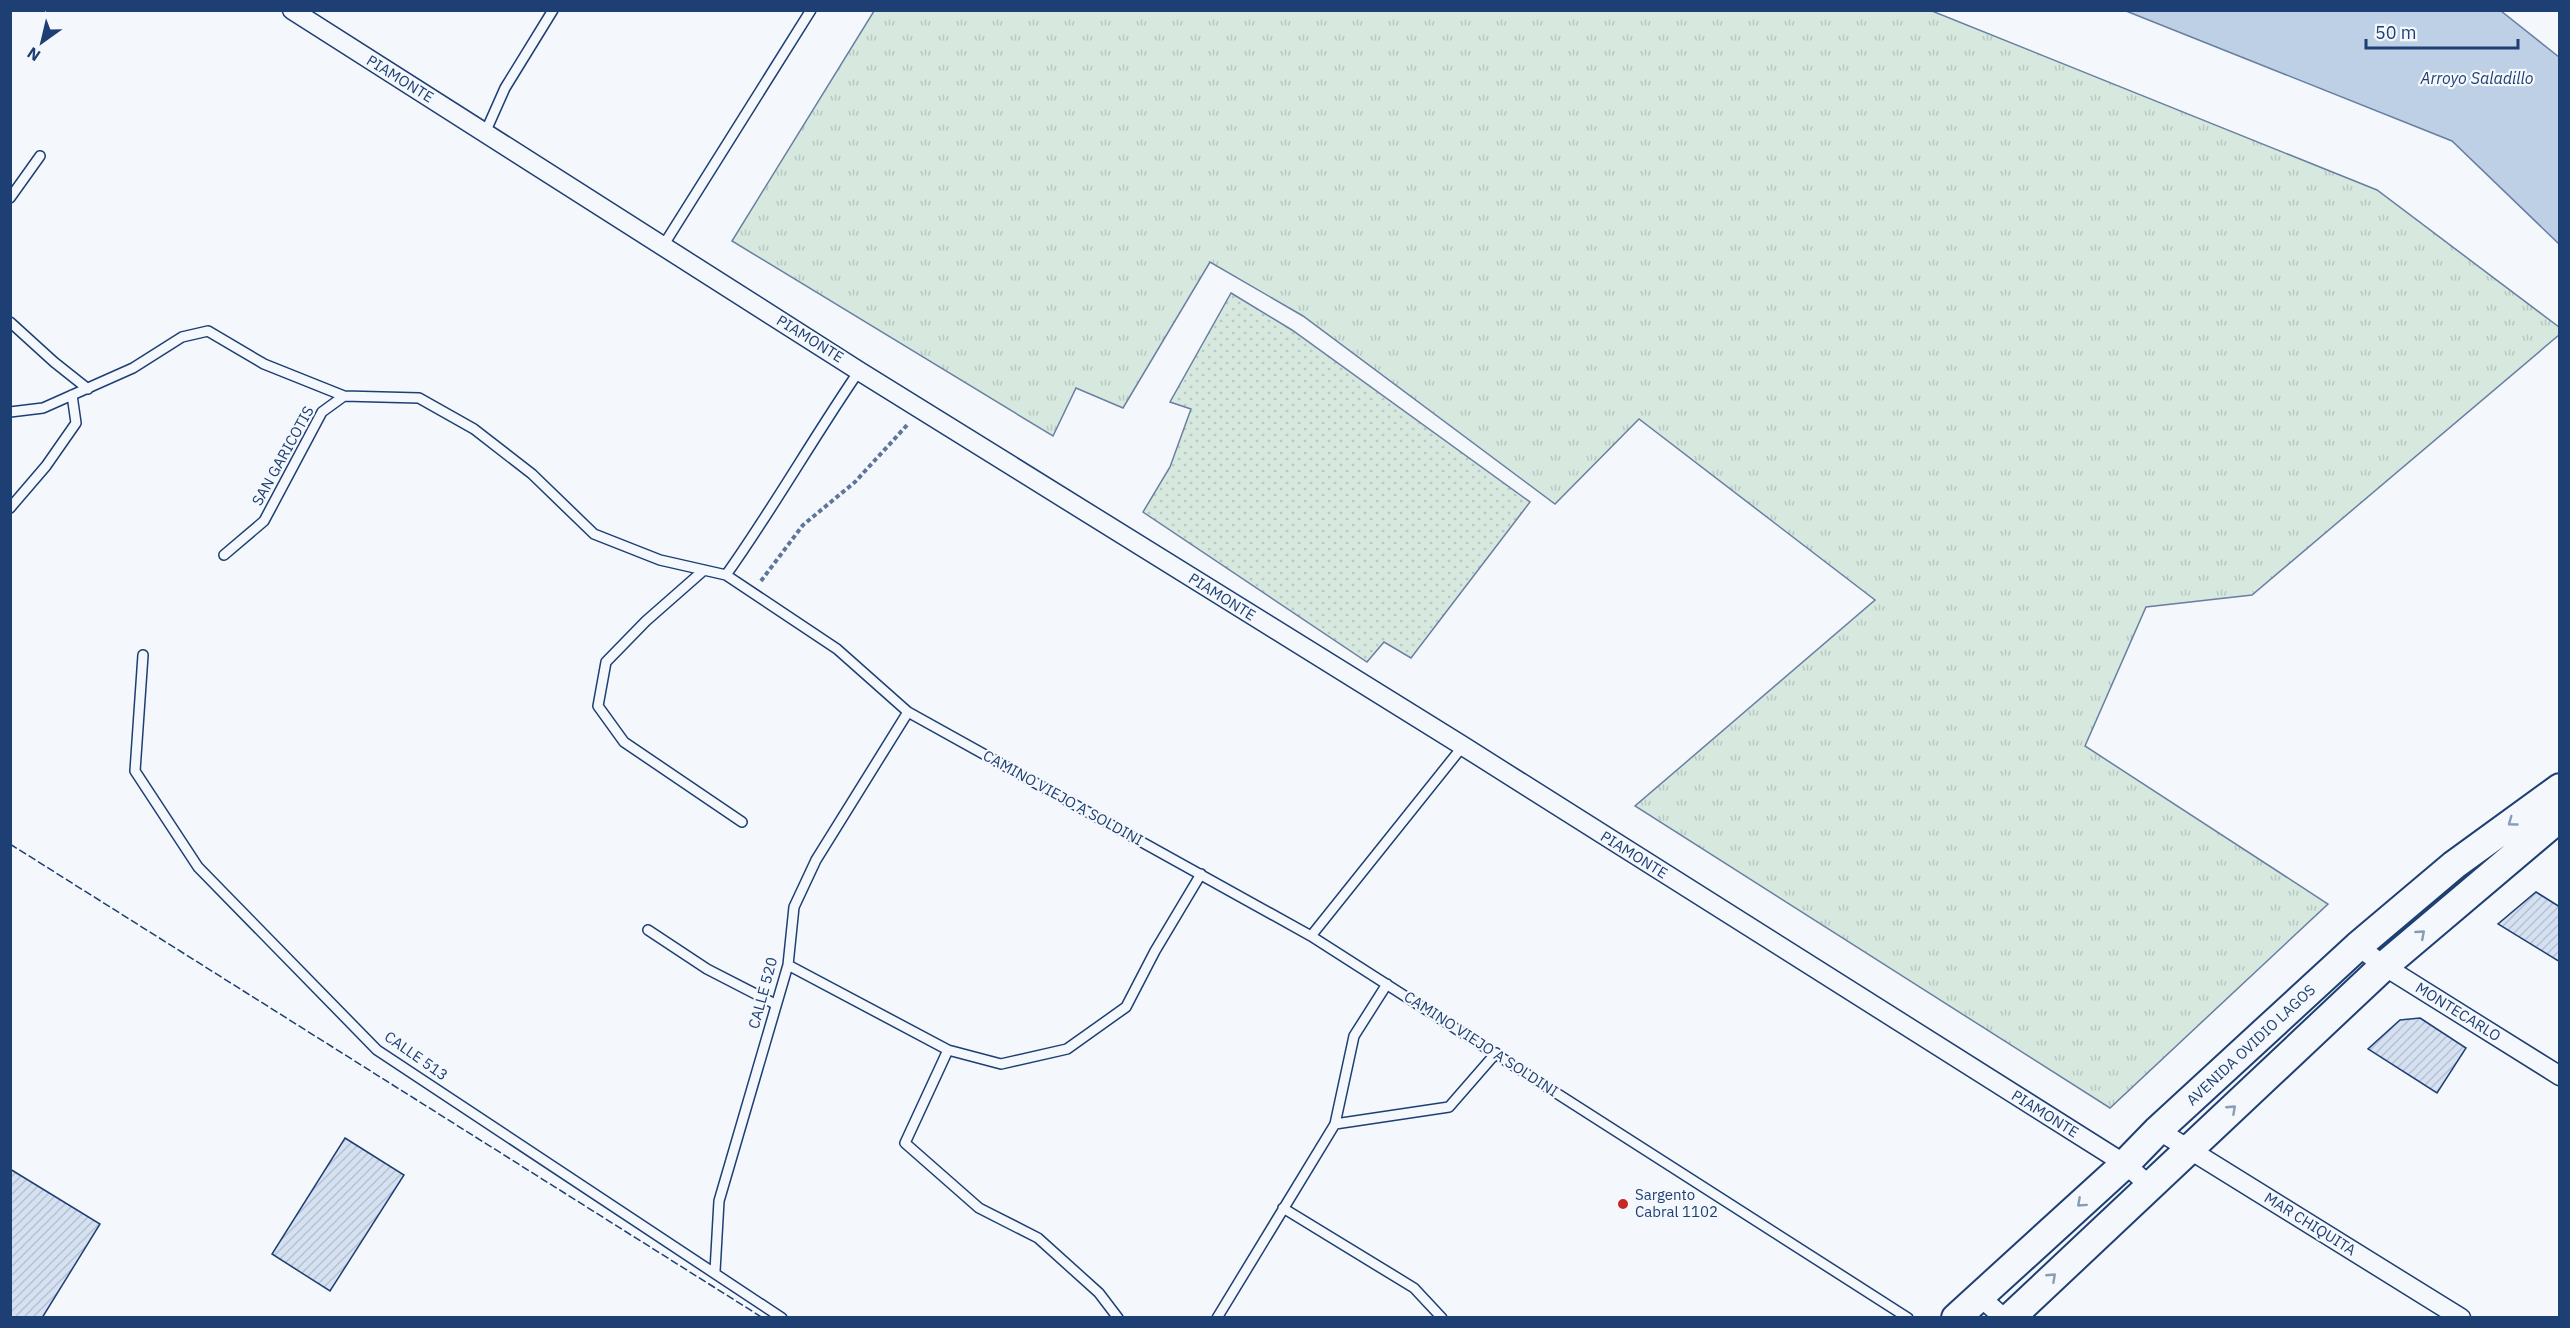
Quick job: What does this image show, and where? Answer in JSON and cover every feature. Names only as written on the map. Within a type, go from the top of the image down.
[{"type":"main road","name":"AVENIDA OVIDIO LAGOS","points":[[1956,1317],[2125,1164],[2158,1130],[2358,946],[2454,865],[2559,788]]},
{"type":"main road","points":[[2010,1317],[2384,966],[2559,817]]},
{"type":"street","name":"PIAMONTE","points":[[292,10],[859,371],[1463,746],[2125,1164],[2150,1186]]},
{"type":"street","name":"MONTECARLO","points":[[2358,946],[2384,966],[2559,1076]]},
{"type":"street","name":"MAR CHIQUITA","points":[[2158,1130],[2461,1317]]},
{"type":"street","points":[[1979,1296],[2004,1317]]},
{"type":"lane","points":[[485,133],[505,88],[553,10]]},
{"type":"lane","points":[[663,246],[811,10]]},
{"type":"lane","points":[[10,198],[40,156]]},
{"type":"lane","points":[[10,322],[88,389]]},
{"type":"lane","name":"CAMINO VIEJO A SOLDINI","points":[[88,389],[133,368],[182,337],[208,331],[264,364],[344,396],[419,398],[474,429],[532,474],[594,534],[660,560],[726,575],[837,649],[909,712],[1311,936],[1908,1317]]},
{"type":"lane","points":[[726,575],[754,535],[816,433],[859,371]]},
{"type":"lane","points":[[10,412],[43,408],[88,389]]},
{"type":"lane","points":[[10,508],[46,466],[76,423],[72,395]]},
{"type":"lane","name":"SAN GARICOTIS","points":[[224,555],[264,521],[322,412],[344,396]]},
{"type":"lane","points":[[704,570],[646,621],[606,662],[598,706],[624,742],[742,822]]},
{"type":"lane","name":"CALLE 513","points":[[143,655],[135,771],[198,867],[377,1050],[782,1317]]},
{"type":"lane","name":"CALLE 520","points":[[715,1271],[719,1201],[761,1062],[775,1004],[789,964],[794,907],[816,860],[909,712]]},
{"type":"lane","points":[[1311,936],[1463,746]]},
{"type":"lane","points":[[789,964],[948,1050],[1001,1064],[1067,1049],[1126,1007],[1155,951],[1201,874]]},
{"type":"lane","points":[[648,930],[707,969],[775,1004]]},
{"type":"lane","points":[[1216,1317],[1335,1124],[1354,1036],[1387,984]]},
{"type":"lane","points":[[948,1050],[905,1143],[979,1208],[1038,1238],[1099,1293],[1118,1317]]},
{"type":"lane","points":[[1335,1124],[1449,1107],[1496,1053]]},
{"type":"lane","points":[[1283,1208],[1414,1288],[1442,1317]]},
{"type":"path","points":[[754,592],[803,525],[855,483],[921,409]]},
{"type":"green space","points":[[874,11],[1932,11],[2377,190],[2559,327],[2559,335],[2252,595],[2146,607],[2085,746],[2328,904],[2110,1108],[1635,806],[1875,600],[1639,419],[1555,504],[1303,316],[1210,262],[1123,408],[1076,388],[1053,436],[732,241]]},
{"type":"green space","points":[[1231,293],[1292,330],[1530,502],[1411,658],[1384,642],[1367,662],[1143,512],[1170,467],[1191,409],[1170,402]]},
{"type":"water","name":"Arroyo Saladillo","points":[[2126,11],[2501,11],[2559,57],[2559,244],[2452,141]]},
{"type":"building","points":[[2536,892],[2560,907],[2560,962],[2498,924]]},
{"type":"building","points":[[2420,1018],[2466,1048],[2437,1093],[2368,1049],[2400,1020]]},
{"type":"building","points":[[345,1138],[404,1175],[330,1291],[272,1254]]},
{"type":"building","points":[[10,1169],[100,1224],[42,1318],[10,1318]]},
{"type":"fence","points":[[10,844],[763,1318]]},
{"type":"place","name":"Sargento Cabral 1102","points":[[1623,1204]]}]
